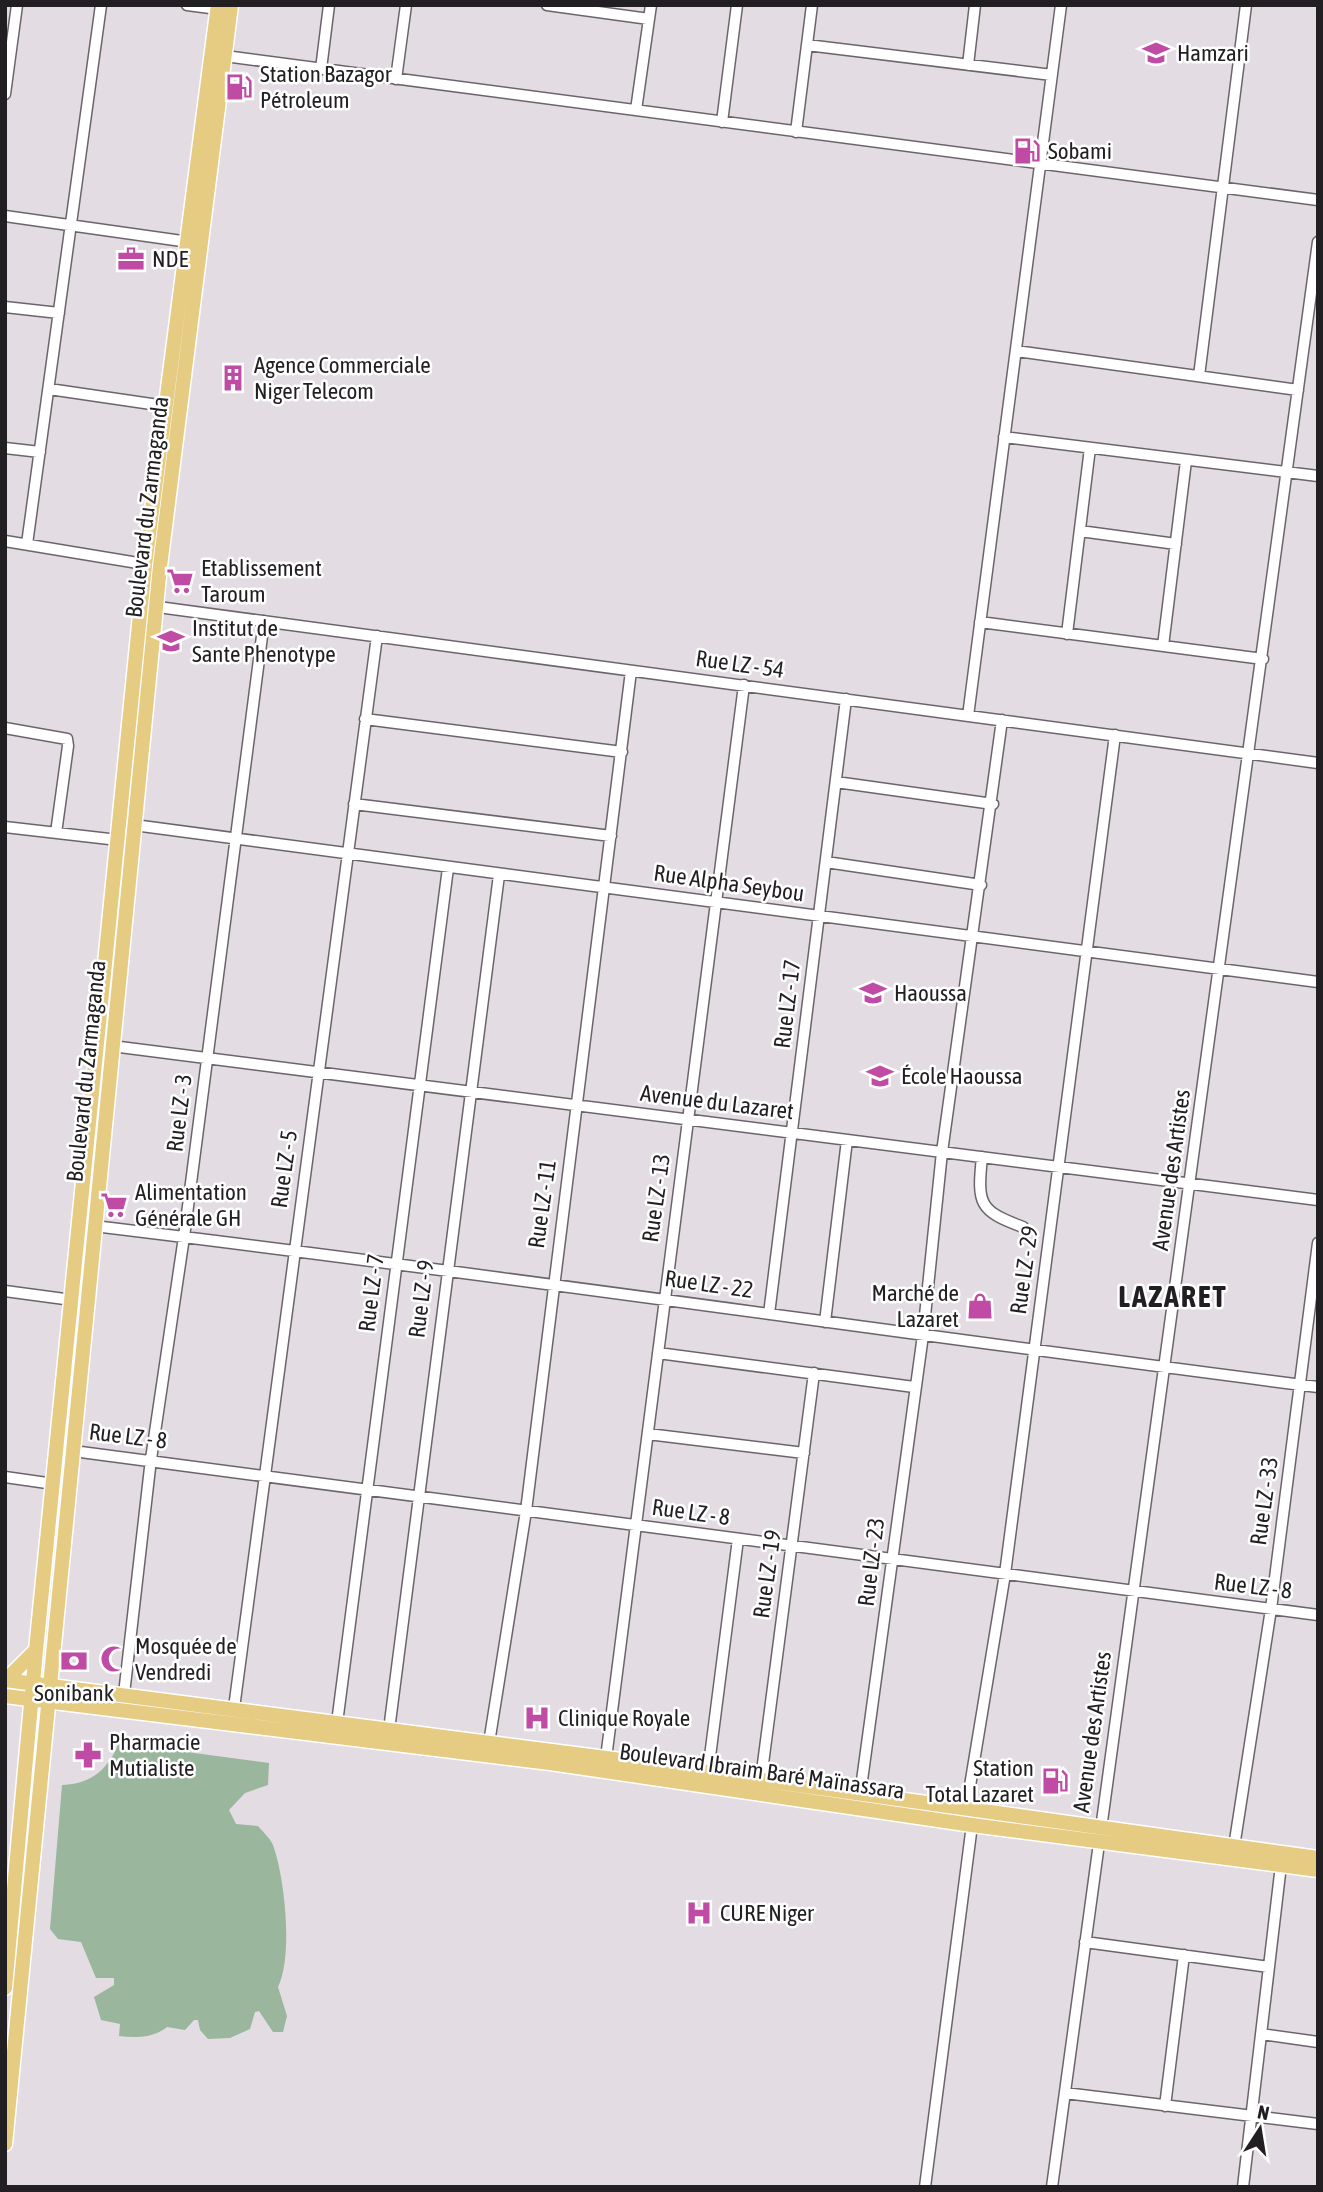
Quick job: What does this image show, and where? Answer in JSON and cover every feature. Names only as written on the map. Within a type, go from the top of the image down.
[{"type":"main road","name":"Boulevard du Zarmaganda","points":[[5,1988],[36,1650],[145,565],[189,242],[215,86],[225,56],[222,7]]},
{"type":"main road","name":"Boulevard du Zarmaganda","points":[[5,2144],[10,2051],[51,1685],[111,1046],[158,607],[160,566],[222,7]]},
{"type":"main road","points":[[6,1680],[36,1650]]},
{"type":"main road","name":"Boulevard Ibraim Baré Maïnassara","points":[[6,1680],[761,1779],[966,1810],[1099,1835],[1318,1870]]},
{"type":"main road","name":"Boulevard Ibraim Baré Maïnassara","points":[[5,1697],[563,1765],[972,1825],[1234,1847],[1318,1858]]},
{"type":"main road","points":[[5,1697],[20,1705],[30,1720]]},
{"type":"street","points":[[5,94],[17,5]]},
{"type":"street","points":[[27,544],[102,5]]},
{"type":"street","points":[[187,5],[222,7]]},
{"type":"street","points":[[321,69],[329,5]]},
{"type":"street","points":[[396,79],[406,5]]},
{"type":"street","points":[[547,5],[649,19]]},
{"type":"street","points":[[636,110],[651,5]]},
{"type":"street","points":[[722,122],[737,5]]},
{"type":"street","points":[[796,132],[812,5]]},
{"type":"street","points":[[968,65],[975,5]]},
{"type":"street","points":[[968,716],[1061,5]]},
{"type":"street","points":[[1199,376],[1246,5]]},
{"type":"street","points":[[807,45],[1052,75]]},
{"type":"street","points":[[225,56],[1318,200]]},
{"type":"street","points":[[5,216],[189,242]]},
{"type":"street","name":"Avenue des Artistes","points":[[1052,2187],[1318,242]]},
{"type":"street","points":[[5,307],[59,313]]},
{"type":"street","points":[[1016,351],[1298,390]]},
{"type":"street","points":[[48,388],[165,406]]},
{"type":"street","points":[[1004,437],[1318,476]]},
{"type":"street","points":[[5,448],[40,452]]},
{"type":"street","points":[[1067,634],[1090,448]]},
{"type":"street","points":[[1164,646],[1186,461]]},
{"type":"street","points":[[1080,531],[1176,544]]},
{"type":"street","points":[[5,541],[160,566]]},
{"type":"street","name":"Rue LZ - 54","points":[[158,607],[1318,763]]},
{"type":"street","name":"Rue LZ - 3","points":[[124,1694],[151,1459],[184,1237],[264,621]]},
{"type":"street","points":[[980,622],[1263,659]]},
{"type":"street","name":"Rue LZ - 5","points":[[234,1708],[377,636]]},
{"type":"street","name":"Rue LZ - 11","points":[[489,1743],[526,1511],[552,1284],[632,671]]},
{"type":"street","name":"Rue LZ - 13","points":[[606,1758],[744,685]]},
{"type":"street","name":"Rue LZ - 17","points":[[769,1314],[846,699]]},
{"type":"street","points":[[365,719],[622,752]]},
{"type":"street","name":"Rue LZ - 23","points":[[860,1795],[923,1335],[942,1152],[993,804],[1002,720]]},
{"type":"street","points":[[5,728],[66,739],[68,746],[55,833]]},
{"type":"street","name":"Rue LZ - 29","points":[[966,1810],[1005,1574],[1115,735]]},
{"type":"street","points":[[836,782],[993,804]]},
{"type":"street","points":[[354,804],[611,836]]},
{"type":"street","name":"Rue Alpha Seybou","points":[[134,825],[1318,982]]},
{"type":"street","points":[[5,827],[118,840]]},
{"type":"street","points":[[826,862],[981,885]]},
{"type":"street","name":"Rue LZ - 7","points":[[337,1723],[448,868]]},
{"type":"street","name":"Rue LZ - 9","points":[[389,1730],[446,1269],[499,875]]},
{"type":"street","name":"Avenue du Lazaret","points":[[111,1046],[1318,1200]]},
{"type":"street","points":[[825,1322],[847,1140]]},
{"type":"street","points":[[982,1157],[978,1188],[981,1201],[987,1211],[1023,1227]]},
{"type":"street","name":"Rue LZ - 22","points":[[94,1226],[294,1253],[446,1269],[1034,1351],[1318,1387]]},
{"type":"street","name":"Rue LZ - 33","points":[[1234,1847],[1271,1609],[1302,1385],[1318,1244]]},
{"type":"street","points":[[5,1291],[72,1300]]},
{"type":"street","points":[[658,1353],[914,1387]]},
{"type":"street","name":"Rue LZ - 19","points":[[761,1779],[814,1373]]},
{"type":"street","points":[[648,1434],[804,1453]]},
{"type":"street","name":"Rue LZ - 8","points":[[58,1449],[151,1459],[264,1477],[1318,1615]]},
{"type":"street","points":[[5,1477],[54,1484]]},
{"type":"street","points":[[708,1772],[738,1539]]},
{"type":"street","points":[[925,2187],[972,1825]]},
{"type":"street","points":[[1243,2187],[1281,1865]]},
{"type":"street","points":[[1085,1942],[1269,1966]]},
{"type":"street","points":[[1165,2106],[1184,1955]]},
{"type":"street","points":[[1261,2034],[1318,2042]]},
{"type":"street","points":[[1065,2093],[1318,2124]]},
{"type":"green space","points":[[119,1743],[269,1763],[268,1785],[245,1793],[229,1810],[236,1824],[258,1826],[272,1842],[278,1862],[286,1918],[285,1957],[278,1987],[287,2016],[283,2032],[273,2032],[259,2011],[255,2012],[250,2029],[230,2038],[208,2039],[200,2030],[198,2020],[194,2020],[185,2030],[167,2027],[150,2035],[131,2037],[119,2036],[120,2024],[101,2020],[94,1997],[114,1985],[114,1978],[96,1978],[81,1942],[58,1939],[50,1929],[62,1785],[82,1782],[98,1773],[110,1760]]},
{"type":"place","name":"Hamzari","points":[[1156,53]]},
{"type":"place","name":"Station Bazagor Pétroleum","points":[[239,87]]},
{"type":"place","name":"Sobami","points":[[1027,151]]},
{"type":"place","name":"NDE","points":[[131,259]]},
{"type":"place","name":"Agence Commerciale Niger Telecom","points":[[233,378]]},
{"type":"place","name":"Etablissement Taroum","points":[[180,581]]},
{"type":"place","name":"Institut de Sante Phenotype","points":[[171,641]]},
{"type":"place","name":"Haoussa","points":[[873,993]]},
{"type":"place","name":"École Haoussa","points":[[880,1076]]},
{"type":"place","name":"Alimentation Générale GH","points":[[114,1205]]},
{"type":"place","name":"Marché de Lazaret","points":[[980,1306]]},
{"type":"place","name":"Mosquée de Vendredi","points":[[114,1659]]},
{"type":"place","name":"Sonibank","points":[[74,1661]]},
{"type":"place","name":"Clinique Royale","points":[[537,1718]]},
{"type":"place","name":"Pharmacie Mutialiste","points":[[88,1755]]},
{"type":"place","name":"Station Total Lazaret","points":[[1055,1781]]},
{"type":"place","name":"CURE Niger","points":[[699,1913]]},
{"type":"district","name":"LAZARET","points":[[1173,1297]]}]
